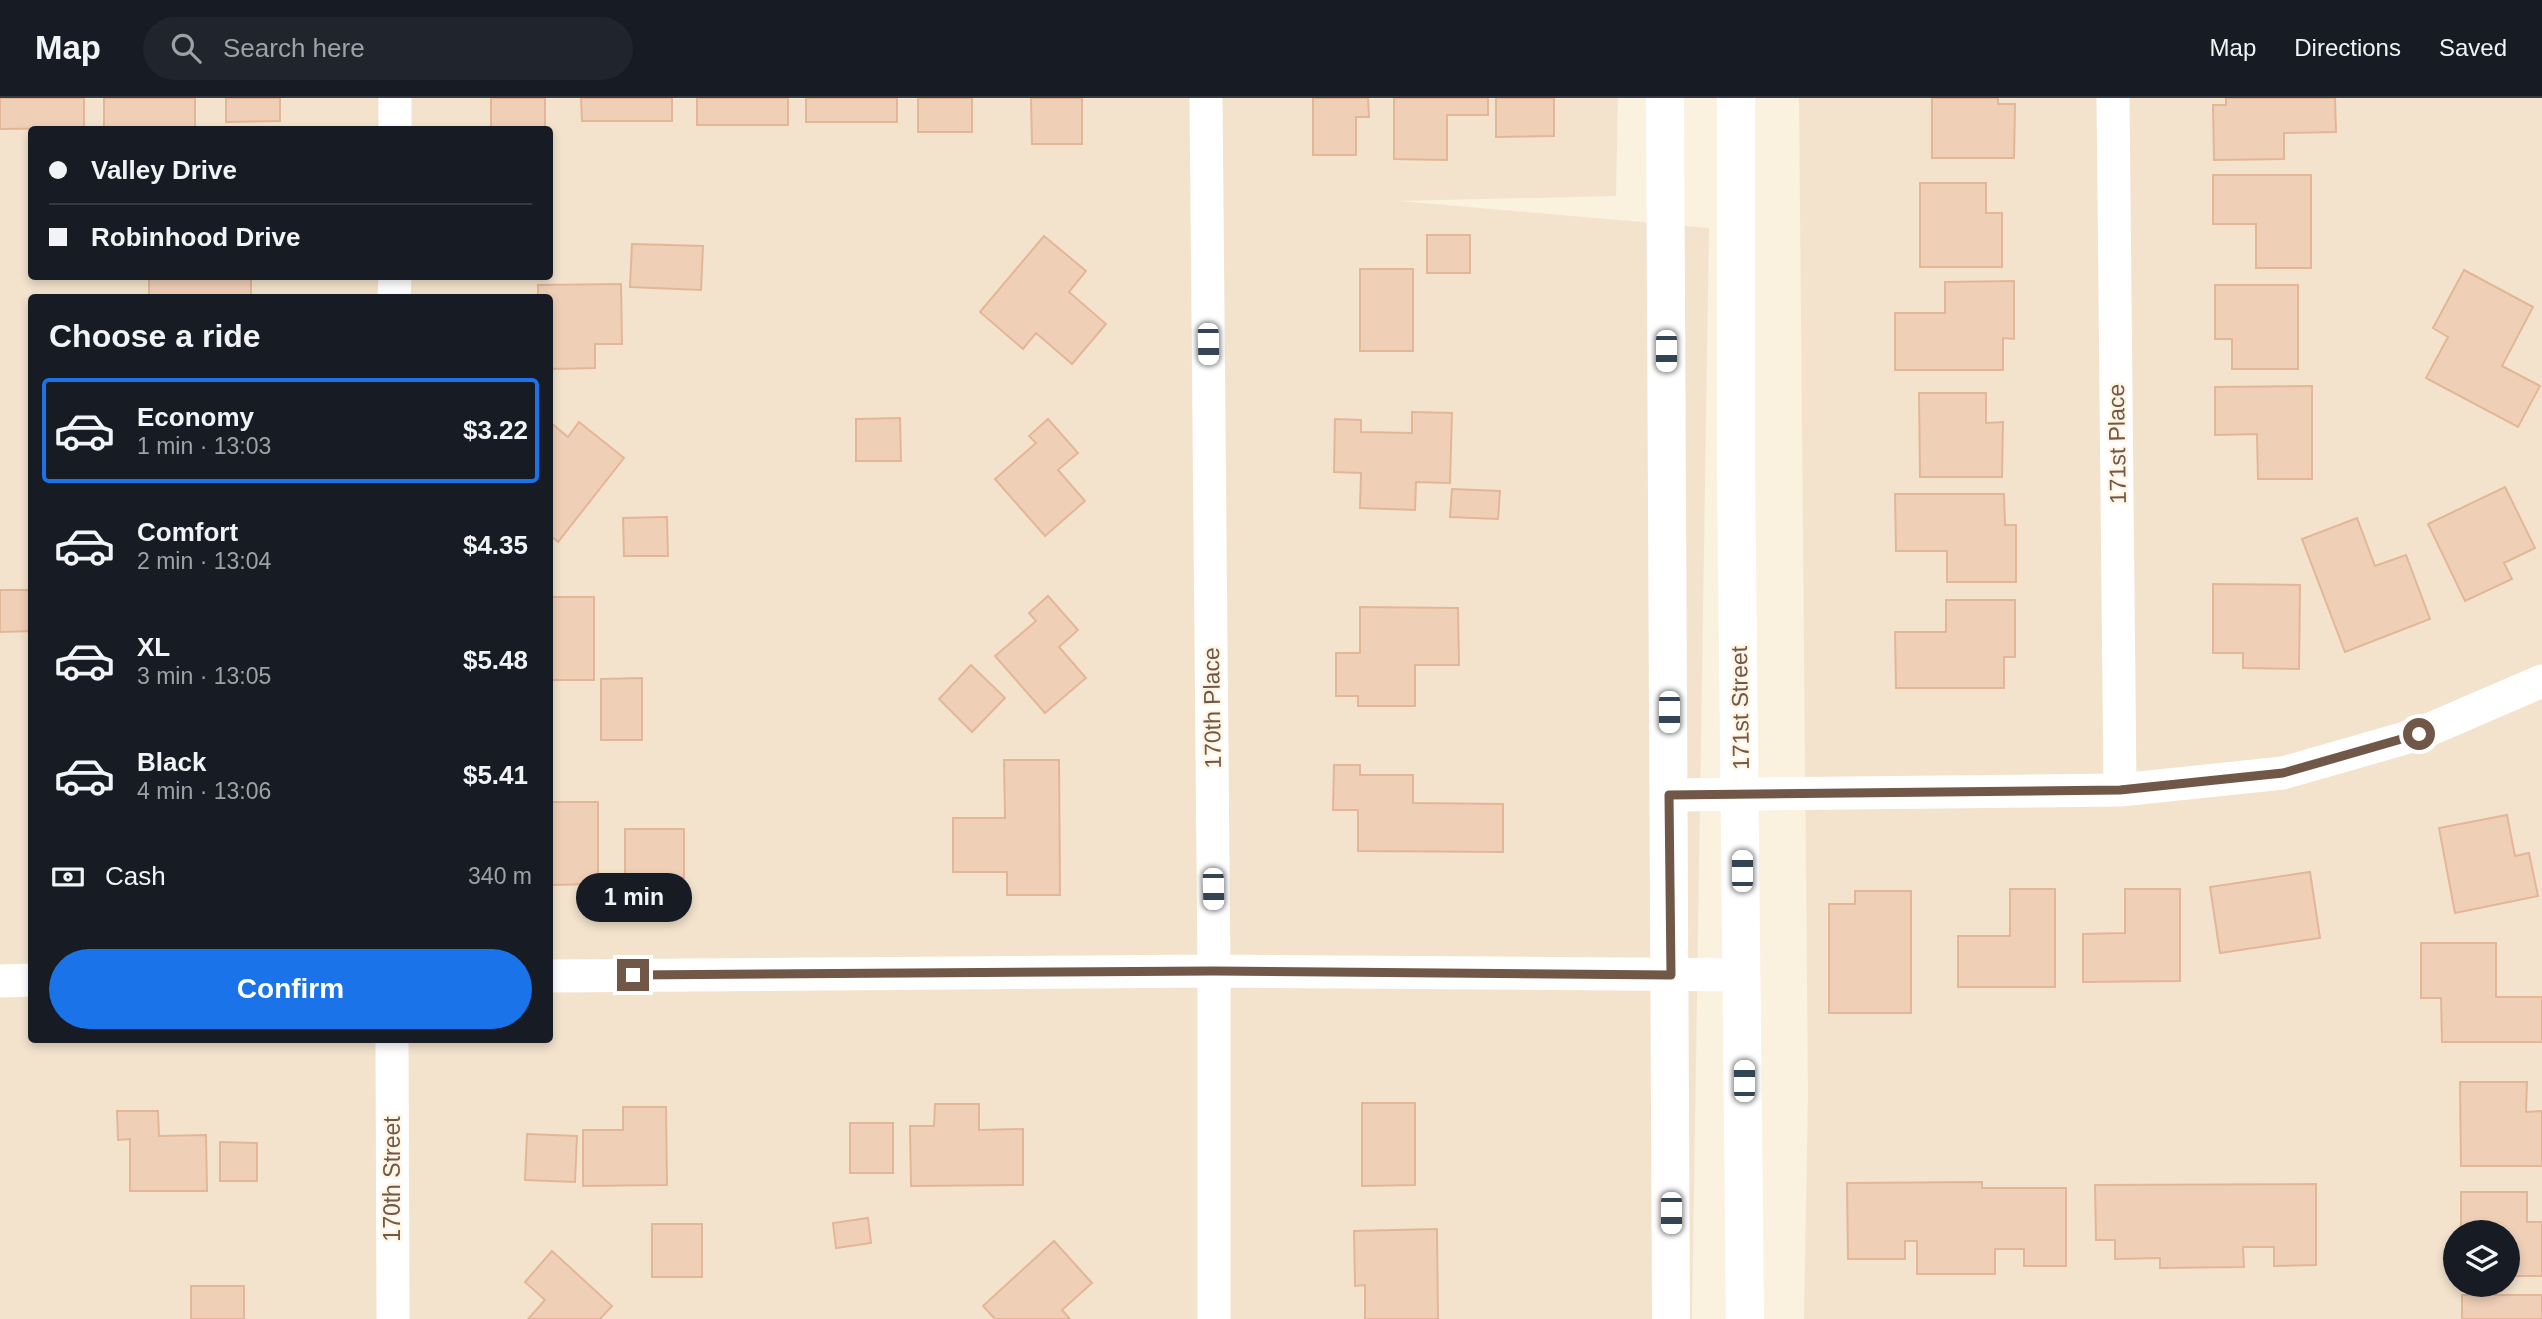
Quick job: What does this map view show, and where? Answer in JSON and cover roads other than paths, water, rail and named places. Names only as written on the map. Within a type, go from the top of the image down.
[{"type":"street","points":[[395,98],[395,126]]},
{"type":"street","name":"170th Place","points":[[1206,98],[1214,971],[1214,1319]]},
{"type":"street","points":[[1665,98],[1671,1319]]},
{"type":"street","name":"171st Street","points":[[1736,98],[1736,460],[1745,1319]]},
{"type":"street","name":"171st Place","points":[[2113,98],[2120,790]]},
{"type":"street","points":[[1669,795],[2120,790],[2283,773],[2419,734],[2542,681]]},
{"type":"street","points":[[553,976],[1214,971],[1743,975]]},
{"type":"street","points":[[0,981],[28,981]]},
{"type":"street","name":"170th Street","points":[[392,1043],[393,1319]]}]
